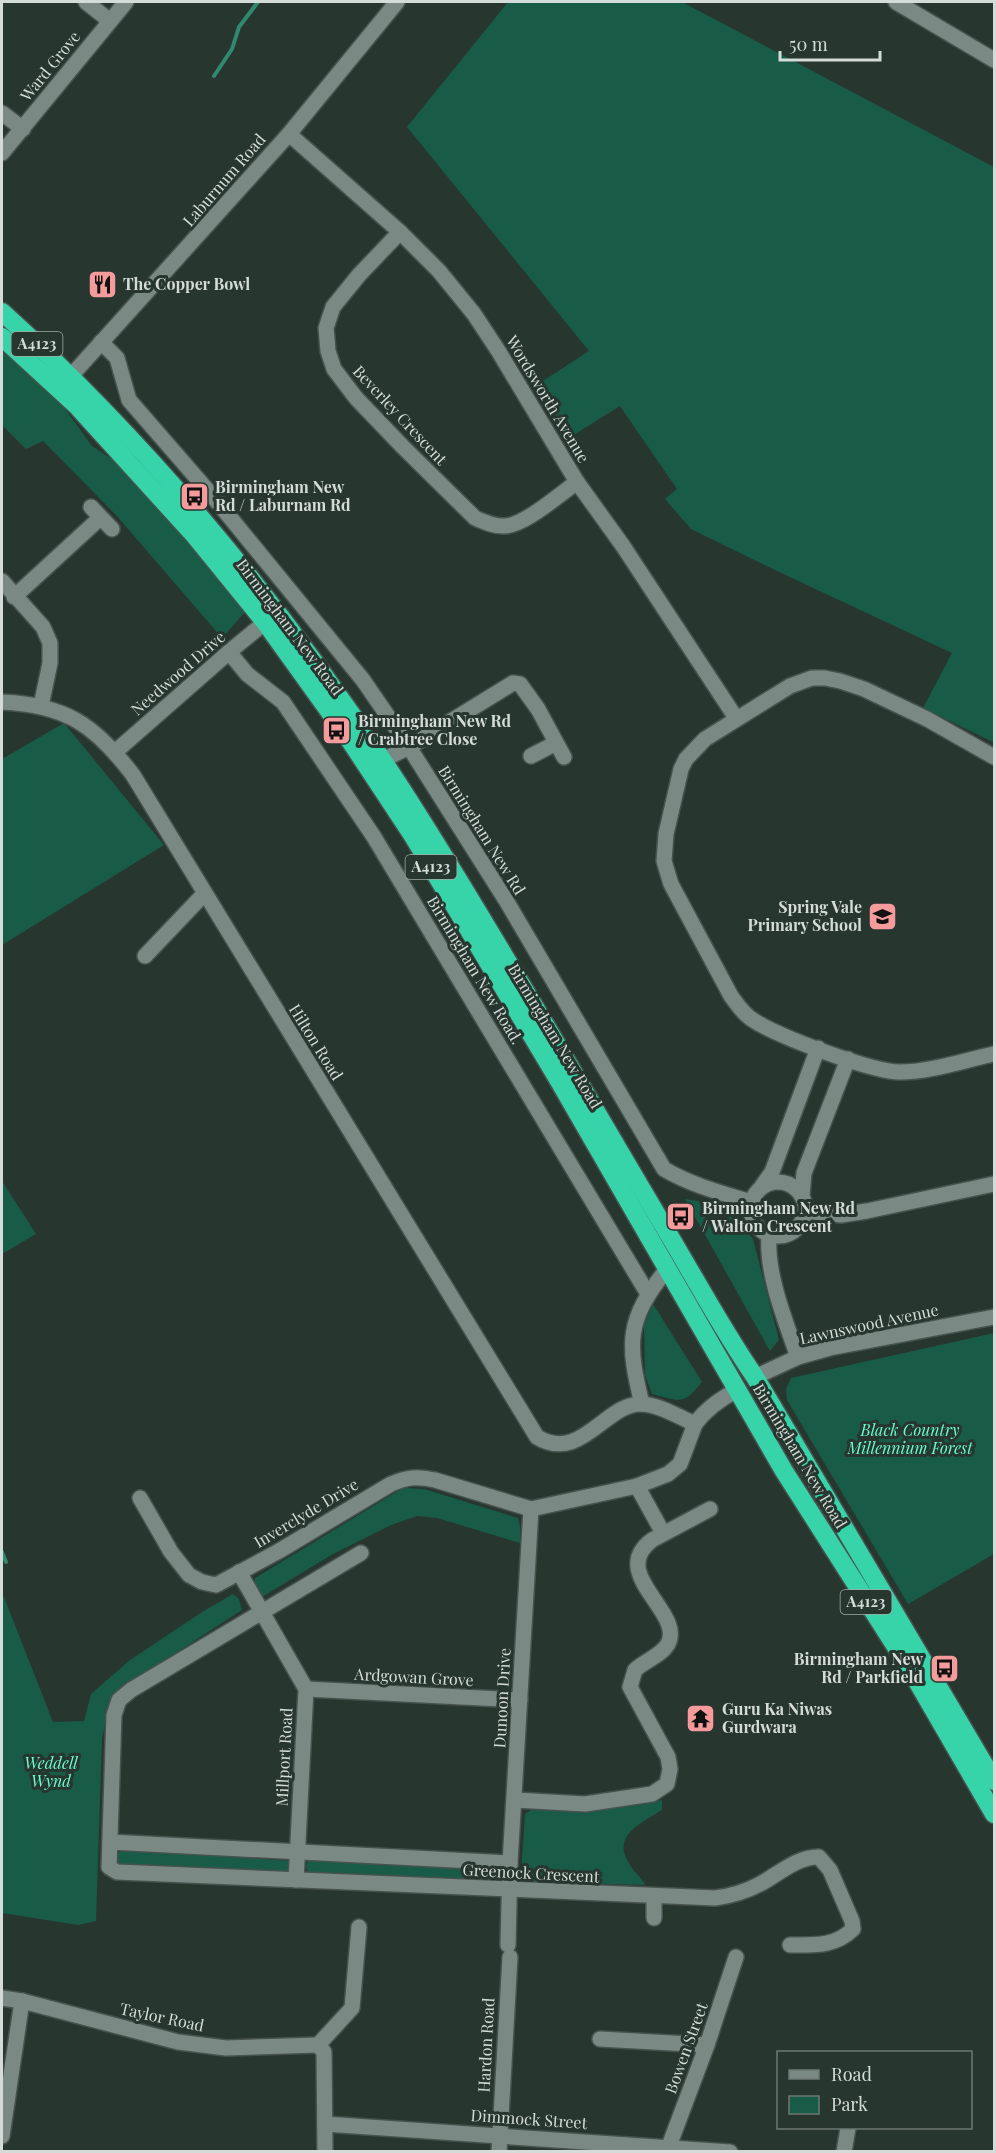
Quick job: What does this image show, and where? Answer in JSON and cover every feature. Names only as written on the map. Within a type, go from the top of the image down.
[{"type":"highway","name":"Birmingham New Road","points":[[2,312],[65,383]]},
{"type":"highway","name":"Birmingham New Road","points":[[2,337],[114,420],[199,517],[271,617],[383,760],[454,874],[678,1249],[728,1339],[755,1377],[994,1781]]},
{"type":"highway","name":"Birmingham New Road","points":[[271,617],[413,836],[565,1091],[784,1471],[910,1669],[994,1814]]},
{"type":"highway","points":[[737,1390],[755,1377]]},
{"type":"street","points":[[86,2],[110,21]]},
{"type":"street","name":"Ward Grove","points":[[2,153],[126,2]]},
{"type":"street","name":"Laburnum Road","points":[[65,383],[289,134],[397,2]]},
{"type":"street","points":[[896,2],[992,54]]},
{"type":"street","points":[[2,113],[23,129]]},
{"type":"street","name":"Wordsworth Avenue","points":[[289,134],[400,232],[439,271],[474,314],[577,482],[623,546],[736,718]]},
{"type":"street","name":"Beverley Crescent","points":[[400,232],[359,275],[333,307],[326,328],[328,351],[334,369],[372,415],[475,518],[489,524],[505,526],[522,520],[577,482]]},
{"type":"street","name":"Birmingham New Rd","points":[[101,342],[117,358],[129,400],[215,499],[363,680],[409,747],[507,902],[664,1169],[694,1184],[751,1202]]},
{"type":"street","points":[[14,597],[101,518]]},
{"type":"street","points":[[2,581],[43,627],[50,643],[50,663],[41,706]]},
{"type":"street","name":"Needwood Drive","points":[[115,752],[271,617]]},
{"type":"street","name":"Birmingham New Road.","points":[[229,652],[248,674],[283,702],[374,837],[648,1294]]},
{"type":"street","points":[[994,757],[927,719],[874,694],[840,681],[812,678],[790,686],[736,718],[705,739],[686,759],[681,769],[671,813],[664,861],[671,884],[731,996],[742,1011],[762,1025],[880,1070],[902,1072],[994,1054]]},
{"type":"street","points":[[383,760],[409,747],[513,683],[520,684],[538,709],[564,757]]},
{"type":"street","name":"Hilton Road","points":[[2,702],[41,706],[64,714],[86,726],[115,752],[133,776],[537,1437],[545,1442],[564,1444],[578,1439],[629,1406],[642,1404]]},
{"type":"street","points":[[531,756],[556,743]]},
{"type":"street","points":[[145,956],[204,894]]},
{"type":"street","points":[[818,1048],[772,1172],[751,1202],[751,1215],[754,1223],[769,1235],[783,1235],[791,1232],[803,1220],[804,1173],[848,1059]]},
{"type":"street","points":[[762,1186],[770,1182],[785,1182],[798,1190],[804,1204]]},
{"type":"street","points":[[804,1204],[841,1215],[994,1184]]},
{"type":"street","points":[[769,1235],[768,1247],[778,1299],[798,1357]]},
{"type":"street","points":[[667,1269],[640,1308],[632,1345],[632,1360],[642,1404],[694,1424]]},
{"type":"street","name":"Lawnswood Avenue","points":[[755,1377],[798,1357],[884,1337],[994,1317]]},
{"type":"street","points":[[531,1509],[637,1486],[668,1474],[680,1464],[694,1424],[707,1410],[737,1390]]},
{"type":"street","name":"Inverclyde Drive","points":[[140,1498],[171,1552],[189,1575],[202,1582],[216,1584],[279,1551],[391,1484],[407,1478],[422,1477],[435,1480],[531,1509]]},
{"type":"street","points":[[637,1486],[663,1533]]},
{"type":"street","name":"Dunoon Drive","points":[[510,1889],[531,1509]]},
{"type":"street","points":[[515,1800],[585,1804],[652,1794],[667,1784],[670,1769],[668,1757],[630,1687],[635,1670],[666,1648],[670,1637],[668,1623],[641,1577],[638,1562],[643,1547],[663,1533],[710,1509]]},
{"type":"street","points":[[261,1612],[361,1553]]},
{"type":"street","name":"Millport Road","points":[[239,1572],[306,1689],[296,1880]]},
{"type":"street","name":"Greenock Crescent","points":[[261,1612],[131,1690],[119,1700],[114,1714],[109,1867],[117,1872],[715,1898],[735,1895],[758,1885],[792,1865],[812,1857],[819,1857],[830,1870],[852,1921],[853,1929],[844,1938],[824,1945],[790,1945]]},
{"type":"street","name":"Ardgowan Grove","points":[[306,1689],[520,1700]]},
{"type":"street","name":"Greenock Crescent","points":[[110,1842],[510,1863]]},
{"type":"street","name":"Hardon Road","points":[[499,2151],[510,1889]]},
{"type":"street","points":[[654,1897],[654,1917]]},
{"type":"street","points":[[326,2151],[324,2052],[318,2045],[352,2008],[359,1927]]},
{"type":"street","name":"Bowen Street","points":[[669,2149],[736,1957]]},
{"type":"street","name":"Taylor Road","points":[[2,1998],[22,2001],[178,2042],[226,2048],[318,2045]]},
{"type":"street","points":[[2,2136],[22,2001]]},
{"type":"street","points":[[600,2039],[707,2045]]},
{"type":"street","name":"Dimmock Street","points":[[325,2124],[669,2149],[730,2151]]},
{"type":"street","points":[[844,2151],[848,2129]]},
{"type":"green space","points":[[508,2],[682,2],[994,167],[993,742],[923,708],[952,653],[691,529],[665,499],[677,489],[620,406],[564,441],[532,388],[589,351],[407,127]]},
{"type":"green space","points":[[2,351],[60,402],[92,446],[116,462],[176,528],[245,612],[222,638],[116,515],[43,441],[26,449],[2,425]]},
{"type":"green space","points":[[64,723],[164,845],[2,945],[2,759]]},
{"type":"green space","points":[[2,1181],[36,1234],[2,1254]]},
{"type":"green space","points":[[685,1199],[725,1205],[753,1239],[779,1340],[770,1351]]},
{"type":"green space","points":[[653,1304],[702,1382],[690,1395],[680,1400],[652,1394],[645,1375],[644,1325]]},
{"type":"green space","name":"Black Country Millennium Forest","points":[[994,1333],[994,1554],[908,1604],[787,1400],[786,1389],[791,1378]]},
{"type":"green space","points":[[403,1488],[424,1489],[518,1518],[520,1543],[437,1518],[417,1516],[391,1525],[333,1554],[262,1597],[255,1586],[255,1578]]},
{"type":"green space","name":"Weddell Wynd","points":[[2,1592],[53,1722],[84,1721],[91,1694],[130,1660],[233,1594],[239,1599],[242,1610],[114,1693],[102,1738],[96,1921],[78,1925],[2,1913]]},
{"type":"green space","points":[[662,1800],[662,1810],[640,1823],[625,1841],[626,1858],[646,1885],[529,1882],[521,1874],[525,1814],[534,1808],[588,1812]]},
{"type":"green space","points":[[126,1850],[292,1861],[291,1873],[118,1865],[115,1858],[117,1853]]},
{"type":"green space","points":[[313,1860],[502,1870],[504,1877],[501,1883],[309,1873],[306,1868],[307,1862]]},
{"type":"waterway","points":[[214,76],[232,49],[239,27],[258,2]]},
{"type":"waterway","points":[[2,1552],[6,1562]]},
{"type":"place","name":"The Copper Bowl","points":[[102,284]]},
{"type":"place","name":"Birmingham New Rd / Laburnam Rd","points":[[194,496]]},
{"type":"place","name":"Birmingham New Rd / Crabtree Close","points":[[337,730]]},
{"type":"place","name":"Spring Vale Primary School","points":[[883,916]]},
{"type":"place","name":"Birmingham New Rd / Walton Crescent","points":[[681,1217]]},
{"type":"place","name":"Birmingham New Rd / Parkfield","points":[[944,1668]]},
{"type":"place","name":"Guru Ka Niwas Gurdwara","points":[[701,1718]]}]
